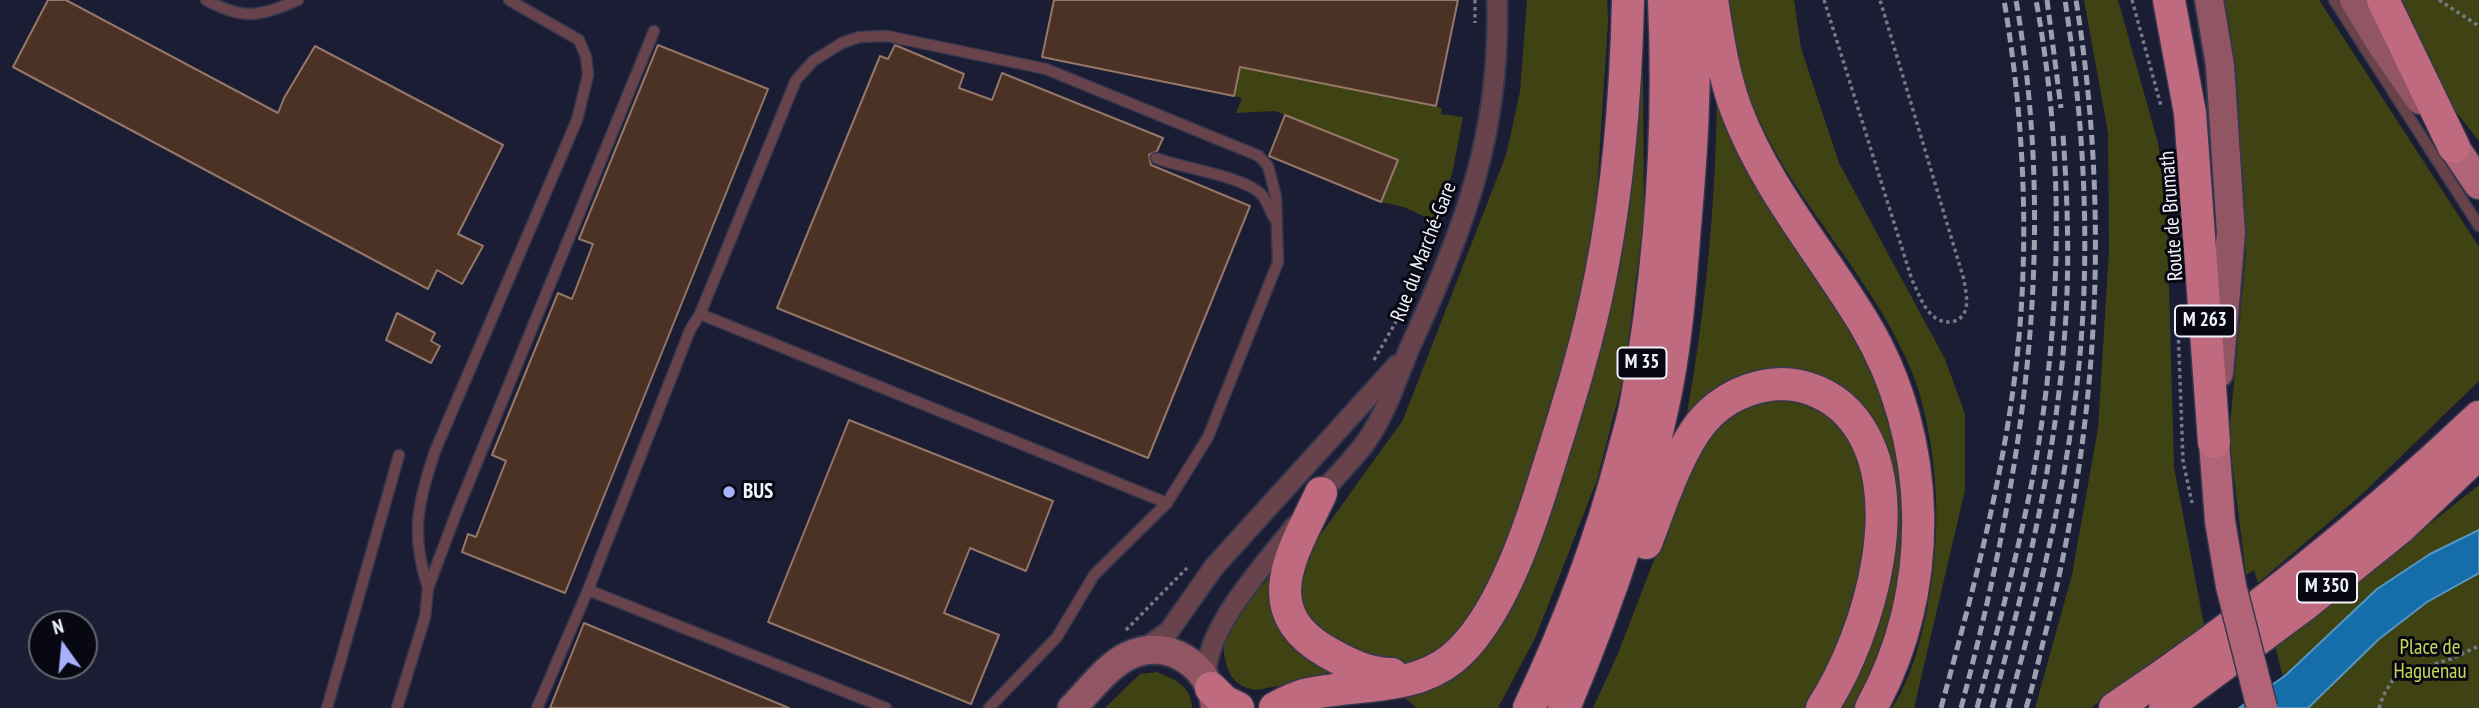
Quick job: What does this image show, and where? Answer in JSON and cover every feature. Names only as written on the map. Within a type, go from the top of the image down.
[{"type":"highway","points":[[1275,708],[1304,695],[1358,688],[1432,672],[1453,659],[1469,641],[1485,619],[1506,579],[1528,533],[1579,366],[1601,274],[1617,172],[1628,0]]},
{"type":"highway","name":"M 35","points":[[1529,708],[1583,586],[1613,491],[1637,399],[1651,302],[1661,192],[1666,104],[1664,0]]},
{"type":"highway","name":"M 35","points":[[1563,708],[1607,600],[1640,497],[1664,405],[1677,314],[1694,104],[1692,0]]},
{"type":"highway","points":[[1712,0],[1721,54],[1737,110],[1765,169],[1881,355],[1895,387],[1913,453],[1919,520],[1913,592],[1897,652],[1871,708]]},
{"type":"highway","name":"M 263","points":[[2169,0],[2190,113],[2214,442]]},
{"type":"highway","points":[[2383,0],[2454,147]]},
{"type":"highway","points":[[1607,600],[1634,574],[1684,453],[1701,423],[1714,409],[1750,388],[1771,385],[1792,384],[1827,396],[1843,407],[1864,434],[1876,472],[1881,520],[1877,574],[1864,621],[1843,673],[1822,708]]},
{"type":"highway","name":"M 350","points":[[2115,708],[2258,606],[2326,552],[2420,472],[2479,417]]},
{"type":"highway","name":"M 350","points":[[2165,708],[2303,606],[2401,527],[2479,453]]},
{"type":"highway","points":[[1321,493],[1287,570],[1285,602],[1289,616],[1301,635],[1354,668],[1388,674],[1432,672]]},
{"type":"highway","points":[[1211,692],[1238,708]]},
{"type":"highway","points":[[1306,708],[1338,704],[1362,708]]},
{"type":"main road","name":"M 263","points":[[2209,0],[2220,65],[2231,233],[2214,442],[2220,521],[2231,586],[2262,708]]},
{"type":"main road","points":[[2354,0],[2381,44],[2479,184]]},
{"type":"main road","points":[[1072,708],[1119,661],[1133,641],[1152,649],[1173,652],[1193,663],[1211,692]]},
{"type":"street","name":"Rue du Marché-Gare","points":[[1211,692],[1209,651],[1219,629],[1321,493],[1368,439],[1389,400],[1455,245],[1472,196],[1490,116],[1497,0]]},
{"type":"street","points":[[1133,641],[1169,631],[1214,567],[1408,354]]},
{"type":"lane","points":[[206,0],[226,11],[256,15],[298,0]]},
{"type":"lane","points":[[428,588],[419,562],[417,538],[419,504],[435,451],[577,120],[588,75],[586,57],[579,40],[509,0]]},
{"type":"lane","points":[[2334,0],[2479,226]]},
{"type":"lane","points":[[397,708],[425,617],[428,588],[654,31]]},
{"type":"lane","points":[[537,708],[588,590],[690,330],[700,314],[796,80],[808,65],[826,52],[859,37],[887,36],[1046,69],[1259,156],[1268,166],[1276,197],[1279,249],[1273,275],[1208,437],[1167,503],[1094,575],[1057,637],[989,708]]},
{"type":"lane","points":[[1156,158],[1254,189],[1263,196],[1276,222]]},
{"type":"lane","points":[[700,314],[1167,503]]},
{"type":"lane","points":[[327,708],[399,455]]},
{"type":"lane","points":[[588,590],[886,708]]},
{"type":"path","points":[[1475,0],[1475,29]]},
{"type":"path","points":[[1824,0],[1912,280],[1933,317],[1940,321],[1954,321],[1962,316],[1966,307],[1964,280],[1880,0]]},
{"type":"path","points":[[2132,0],[2162,110]]},
{"type":"path","points":[[2439,0],[2479,26]]},
{"type":"path","points":[[1369,367],[1406,304]]},
{"type":"path","points":[[2178,317],[2183,461],[2194,508]]},
{"type":"path","points":[[1133,641],[1192,564]]},
{"type":"path","points":[[2378,708],[2394,678],[2451,659],[2479,646]]},
{"type":"green space","points":[[1527,0],[1607,0],[1608,22],[1594,237],[1550,420],[1512,543],[1475,616],[1433,658],[1403,667],[1373,665],[1309,630],[1298,609],[1300,563],[1403,420],[1506,155],[1520,92]]},
{"type":"green space","points":[[1639,0],[1643,78],[1644,216],[1624,375],[1597,480],[1536,636],[1498,708],[1417,708],[1402,696],[1432,686],[1545,515]]},
{"type":"green space","points":[[1725,0],[1794,0],[1801,48],[1839,163],[1945,359],[1965,414],[1965,490],[1914,708],[1892,708],[1908,678],[1919,645],[1935,555],[1933,459],[1918,389],[1886,321],[1862,281],[1796,186],[1759,120],[1734,49]]},
{"type":"green space","points":[[2084,0],[2118,0],[2158,143],[2167,216],[2174,467],[2204,625],[2091,708],[2035,708],[2072,575],[2098,428],[2109,251],[2108,133]]},
{"type":"green space","points":[[2225,0],[2319,0],[2479,247],[2479,381],[2360,496],[2258,583],[2254,570],[2246,575],[2229,437],[2246,253],[2234,65]]},
{"type":"green space","points":[[2370,0],[2479,0],[2478,140]]},
{"type":"green space","points":[[1240,67],[1442,108],[1441,114],[1463,117],[1452,174],[1436,222],[1404,207],[1381,202],[1397,159],[1275,111],[1236,113],[1242,98],[1234,96]]},
{"type":"green space","points":[[1717,90],[1809,250],[1905,435],[1906,612],[1863,708],[1837,708],[1877,624],[1890,576],[1893,502],[1890,476],[1886,452],[1870,413],[1857,398],[1841,386],[1804,371],[1686,419],[1709,255]]},
{"type":"green space","points":[[1754,398],[1811,398],[1859,446],[1870,514],[1862,593],[1810,708],[1593,708],[1617,656],[1691,464],[1709,434]]},
{"type":"green space","points":[[2479,485],[2479,530],[2430,554],[2377,589],[2283,677],[2275,646]]},
{"type":"green space","points":[[1274,572],[1328,670],[1317,679],[1256,690],[1246,688],[1234,680],[1225,661],[1224,643],[1240,614]]},
{"type":"green space","name":"Place de Haguenau","points":[[2479,573],[2479,708],[2308,708],[2379,639],[2427,602]]},
{"type":"green space","points":[[1157,672],[1176,681],[1185,689],[1192,708],[1105,708],[1140,674]]},
{"type":"water","points":[[2479,530],[2479,573],[2427,602],[2379,639],[2308,708],[2239,708],[2286,675],[2377,589],[2430,554]]},
{"type":"building","points":[[48,0],[66,0],[278,113],[315,46],[503,145],[458,234],[483,246],[462,284],[437,270],[428,289],[13,67]]},
{"type":"building","points":[[1054,0],[1458,0],[1436,106],[1240,67],[1234,96],[1042,57]]},
{"type":"building","points":[[658,45],[768,89],[565,593],[462,552],[468,534],[476,537],[506,461],[492,455],[558,293],[572,299],[593,244],[579,239]]},
{"type":"building","points":[[895,45],[964,74],[959,88],[992,100],[1002,73],[1163,138],[1157,151],[1149,155],[1151,165],[1250,206],[1148,458],[777,308],[880,56],[888,59]]},
{"type":"building","points":[[1285,115],[1398,160],[1381,202],[1269,156]]},
{"type":"building","points":[[397,313],[435,333],[431,341],[440,346],[431,363],[386,340]]},
{"type":"building","points":[[849,420],[1053,501],[1026,571],[970,548],[944,613],[999,635],[971,704],[768,622]]},
{"type":"building","points":[[584,623],[789,708],[550,708]]},
{"type":"railway","points":[[1941,708],[1990,515],[2006,437],[2018,348],[2024,248],[2021,148],[2004,0]]},
{"type":"railway","points":[[1961,708],[2002,532],[2028,357],[2034,269],[2034,180],[2028,91],[2016,0]]},
{"type":"railway","points":[[1977,708],[2027,505],[2043,417],[2050,357],[2056,238],[2055,178],[2052,119],[2036,0]]},
{"type":"railway","points":[[2047,0],[2061,108]]},
{"type":"railway","points":[[2008,708],[2039,591],[2056,512],[2071,432],[2081,343],[2084,196],[2077,97],[2065,0]]},
{"type":"railway","points":[[2026,708],[2064,553],[2078,474],[2094,317],[2093,159],[2087,79],[2076,0]]},
{"type":"railway","points":[[1992,708],[2036,527],[2059,389],[2068,265],[2063,135]]},
{"type":"place","name":"BUS","points":[[729,492]]}]
